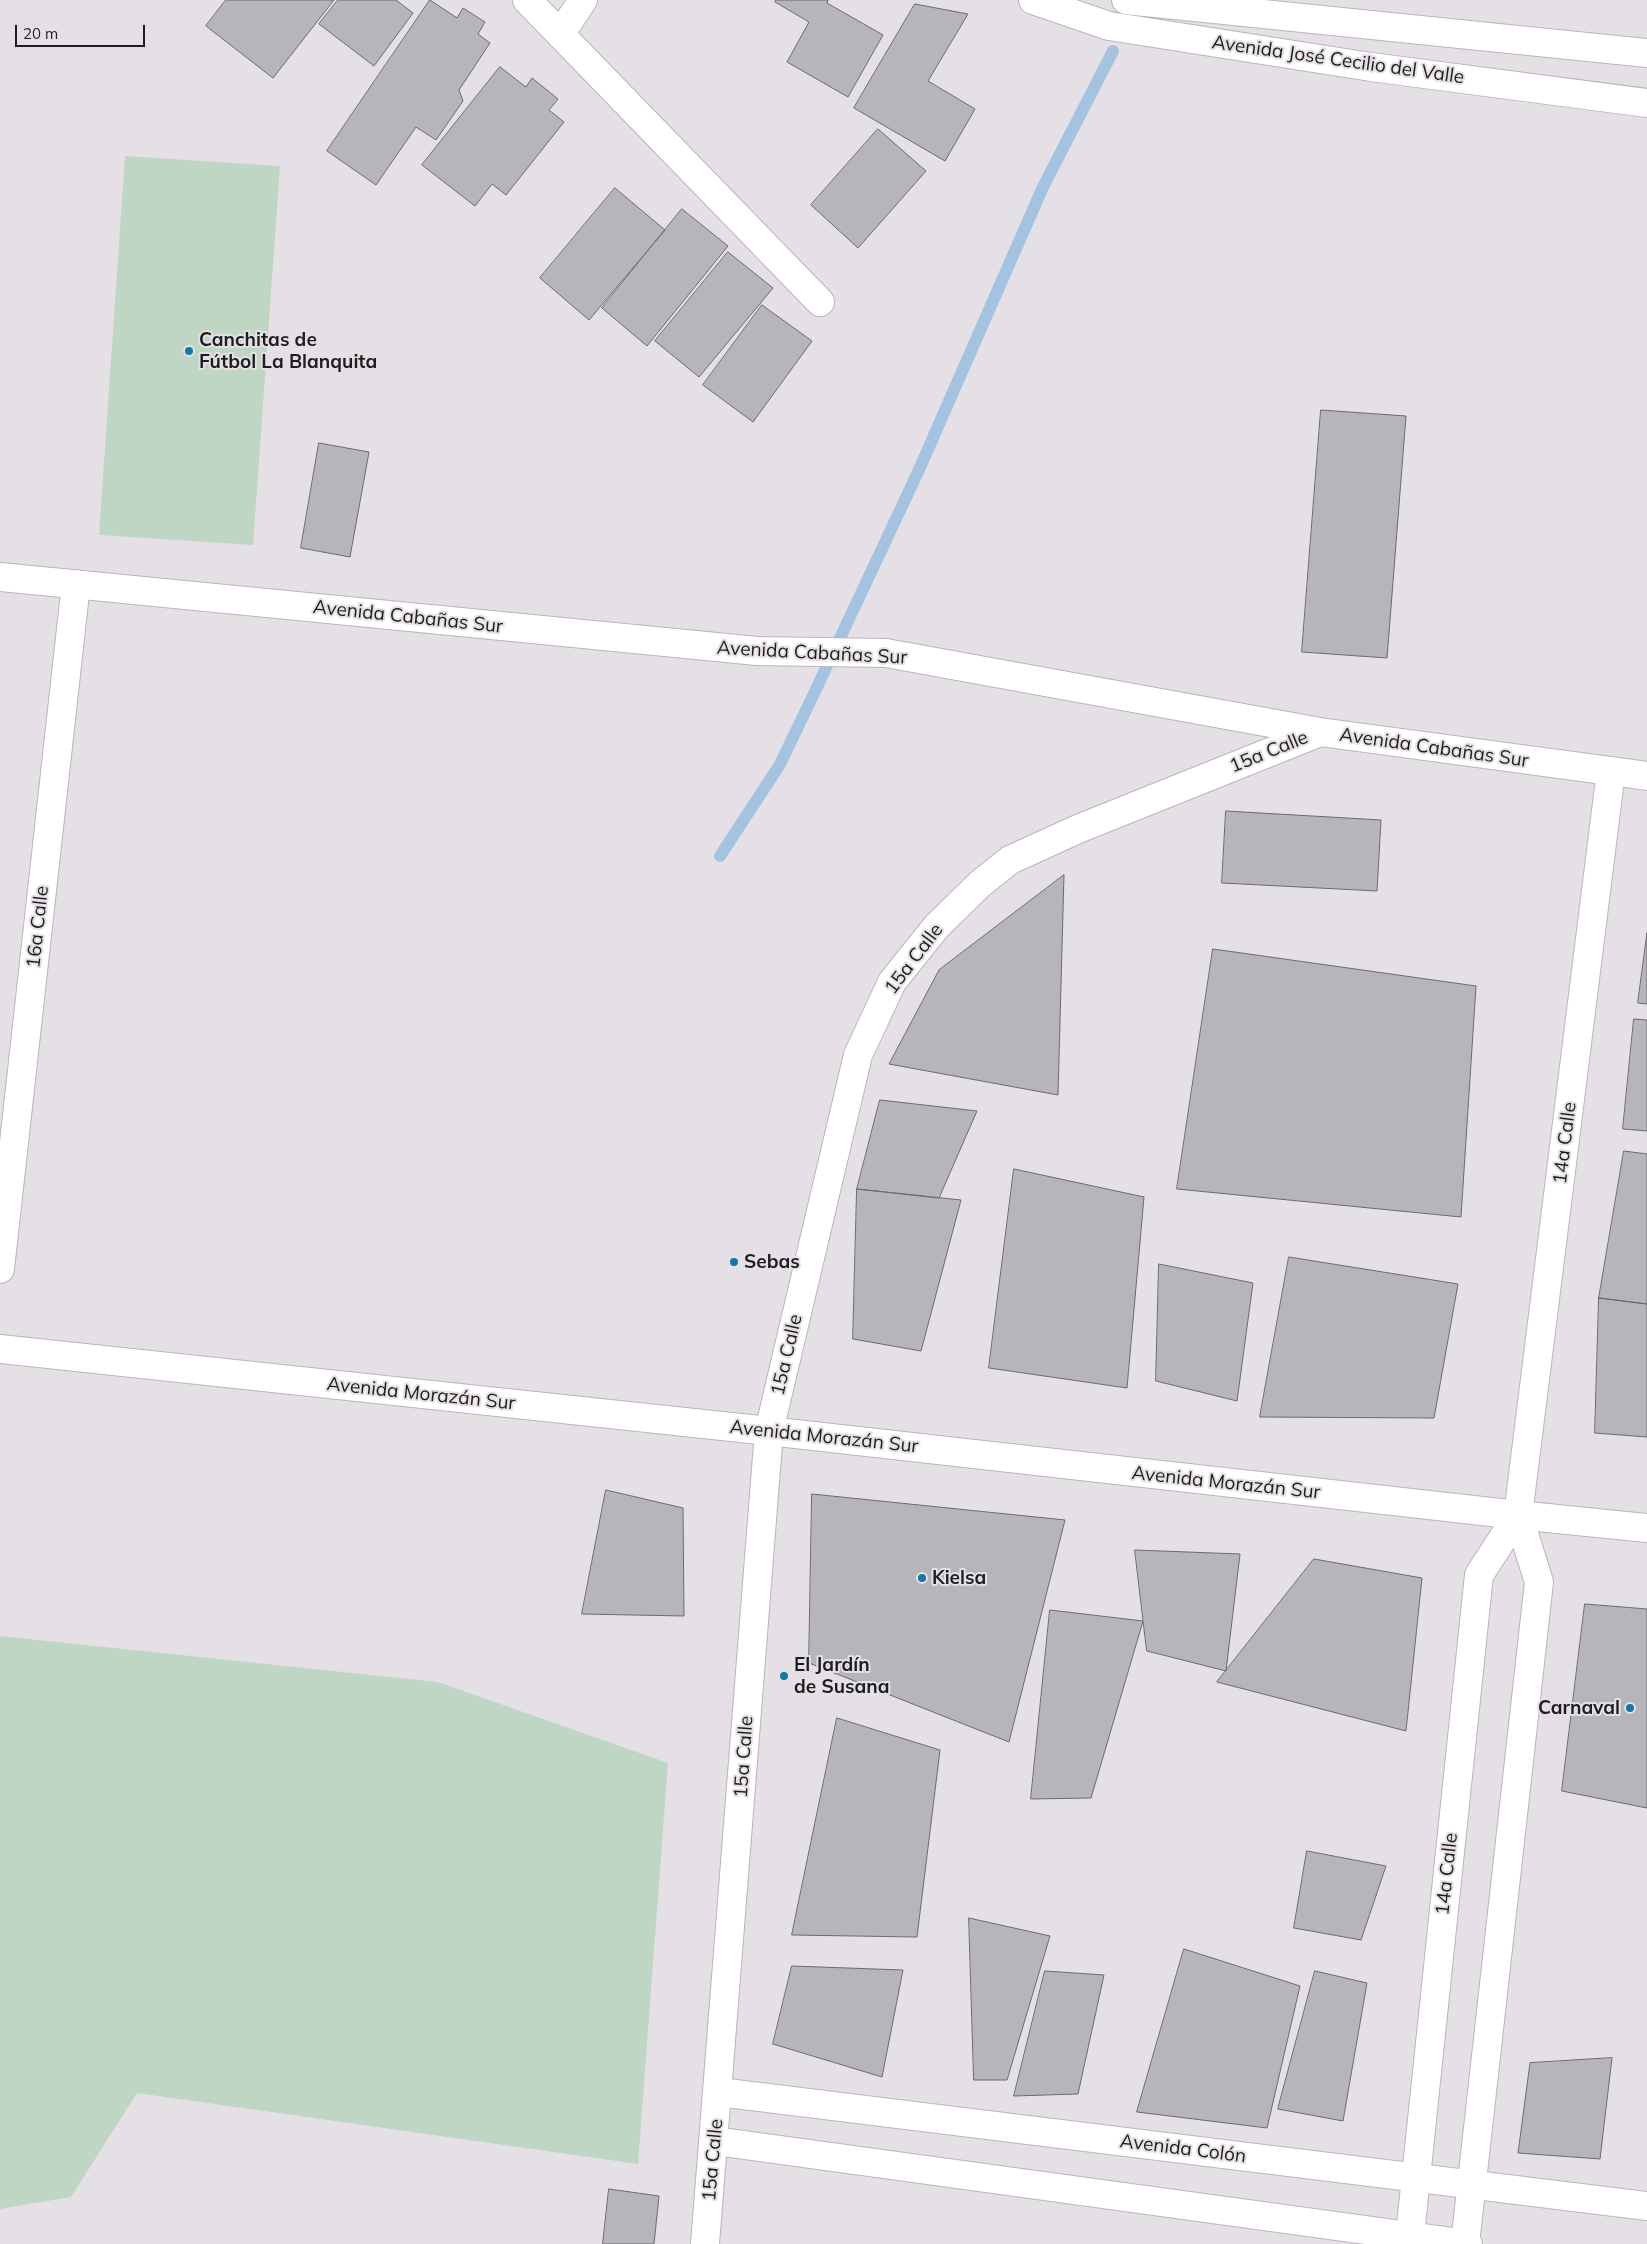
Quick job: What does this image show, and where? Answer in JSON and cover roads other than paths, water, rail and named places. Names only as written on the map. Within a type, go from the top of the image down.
[{"type":"street","points":[[527,0],[561,32],[820,302]]},
{"type":"street","points":[[561,32],[583,0]]},
{"type":"street","name":"Avenida José Cecilio del Valle","points":[[1033,0],[1109,26],[1371,67],[1647,103]]},
{"type":"street","name":"Avenida José Cecilio del Valle","points":[[1126,0],[1647,53]]},
{"type":"street","name":"Avenida Cabañas Sur","points":[[0,577],[757,651],[886,653],[1320,732],[1647,776]]},
{"type":"street","name":"16a Calle","points":[[0,1269],[76,584]]},
{"type":"street","name":"15a Calle","points":[[705,2244],[719,2092],[769,1431],[858,1055],[892,982],[937,926],[980,884],[1010,860],[1078,829],[1320,732]]},
{"type":"street","name":"14a Calle","points":[[1466,2244],[1471,2183],[1539,1582],[1518,1515],[1611,771]]},
{"type":"street","name":"Avenida Morazán Sur","points":[[0,1349],[769,1431],[1647,1528]]},
{"type":"street","name":"14a Calle","points":[[1409,2240],[1414,2178],[1479,1575],[1518,1515]]},
{"type":"street","name":"Avenida Colón","points":[[719,2092],[1647,2206]]},
{"type":"street","points":[[715,2141],[1409,2240],[1466,2244]]},
{"type":"waterway","points":[[720,856],[779,766],[918,472],[1043,187],[1113,51]]},
{"type":"place","name":"Canchitas de Fútbol La Blanquita","points":[[189,351]]},
{"type":"place","name":"Sebas","points":[[734,1262]]},
{"type":"place","name":"Kielsa","points":[[922,1578]]},
{"type":"place","name":"El Jardín de Susana","points":[[784,1676]]},
{"type":"place","name":"Carnaval","points":[[1630,1708]]}]
